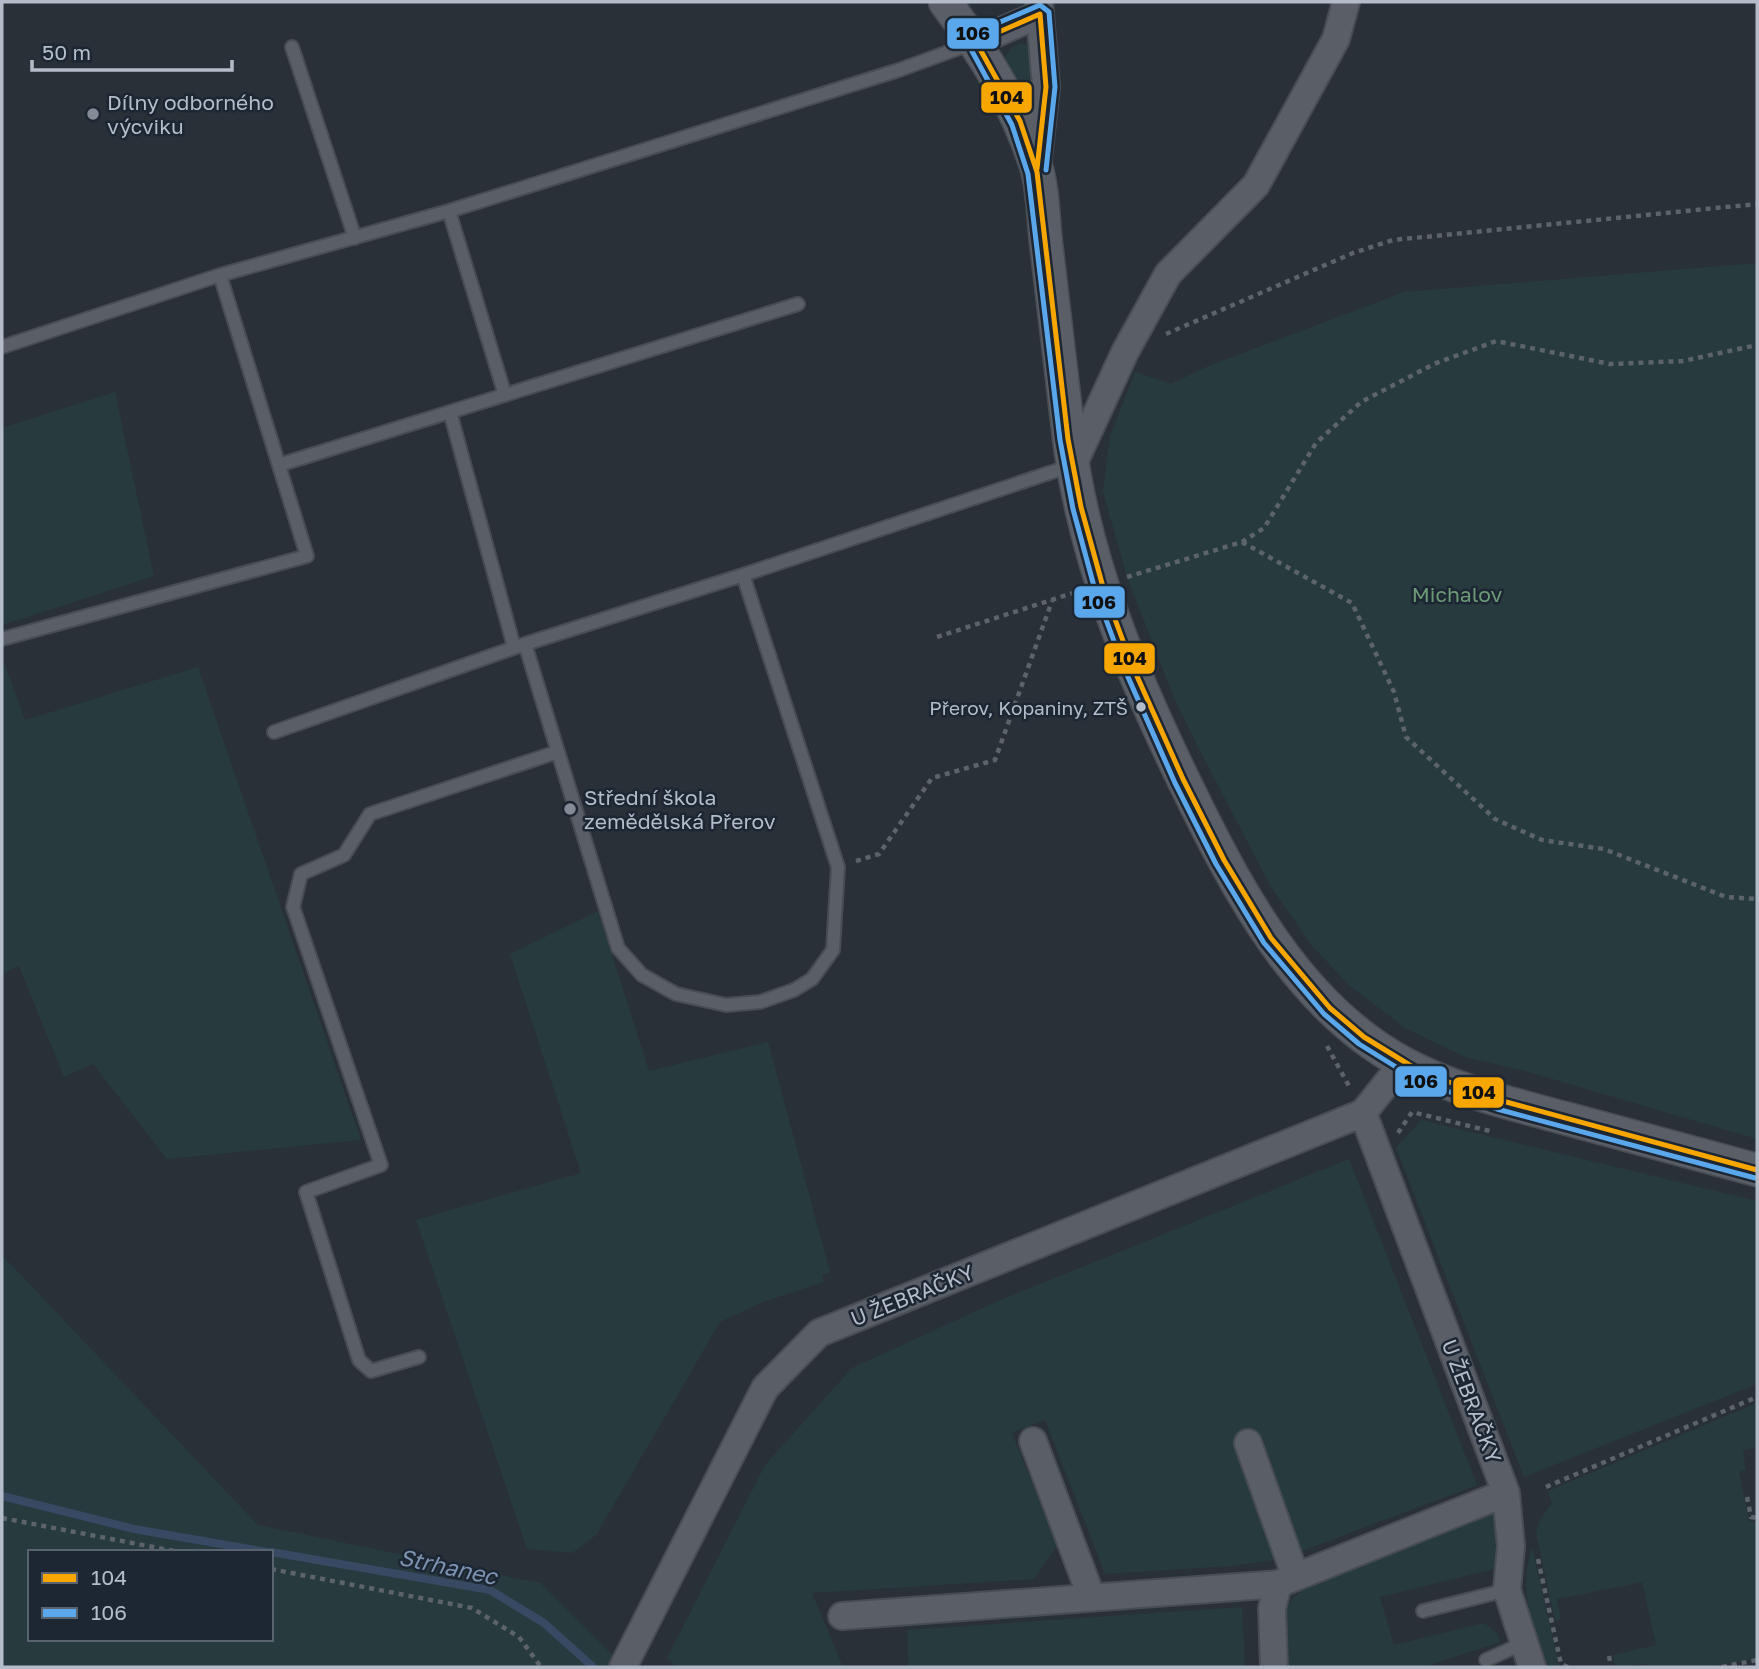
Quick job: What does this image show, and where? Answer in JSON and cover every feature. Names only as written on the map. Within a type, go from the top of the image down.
[{"type":"street","points":[[946,2],[976,42],[1007,93],[1037,169]]},
{"type":"street","points":[[1073,466],[1125,352],[1168,274],[1256,185],[1336,39],[1346,2]]},
{"type":"street","points":[[976,42],[1039,8],[1046,87],[1037,169],[1073,466],[1102,585],[1133,671],[1168,749],[1246,899],[1282,953],[1315,992],[1349,1025],[1403,1063],[1488,1097],[1757,1170]]},
{"type":"street","name":"U ŽEBRAČKY","points":[[624,1666],[765,1388],[819,1333],[1363,1112],[1403,1063]]},
{"type":"street","name":"U ŽEBRAČKY","points":[[1363,1112],[1506,1493],[1511,1546],[1507,1590],[1528,1655]]},
{"type":"street","points":[[1033,1441],[1091,1596]]},
{"type":"street","points":[[1248,1443],[1287,1580],[1272,1608],[1274,1667]]},
{"type":"street","points":[[842,1616],[1287,1580],[1506,1493]]},
{"type":"lane","points":[[2,347],[220,275],[449,211],[899,70],[976,42]]},
{"type":"lane","points":[[292,47],[355,237]]},
{"type":"lane","points":[[449,211],[505,395]]},
{"type":"lane","points":[[2,639],[307,556],[220,275]]},
{"type":"lane","points":[[279,465],[798,304]]},
{"type":"lane","points":[[450,412],[520,645],[557,752],[618,948],[642,975],[676,994],[726,1005],[760,1002],[794,990],[811,979],[833,950],[838,867],[743,575]]},
{"type":"lane","points":[[274,732],[520,645],[1073,466]]},
{"type":"lane","points":[[419,1357],[371,1371],[359,1360],[306,1192],[381,1165],[293,907],[301,874],[344,855],[370,814],[557,752]]},
{"type":"lane","points":[[1423,1611],[1507,1590]]},
{"type":"lane","points":[[1486,1660],[1528,1655]]},
{"type":"path","points":[[1125,352],[1353,253],[1393,240],[1757,204]]},
{"type":"path","points":[[937,637],[1242,542],[1265,528],[1316,443],[1361,402],[1434,364],[1484,345],[1496,341],[1610,364],[1683,360],[1757,345]]},
{"type":"path","points":[[1242,542],[1352,603],[1394,692],[1406,737],[1495,819],[1542,840],[1604,849],[1726,897],[1757,899]]},
{"type":"path","points":[[838,867],[878,854],[932,778],[995,760],[1052,600]]},
{"type":"path","points":[[1546,1487],[1757,1397]]},
{"type":"path","points":[[1747,1497],[1751,1517],[1757,1518]]},
{"type":"path","points":[[2,1518],[169,1550]]},
{"type":"path","points":[[1537,1556],[1562,1664],[1568,1667]]},
{"type":"path","points":[[273,1569],[472,1608],[519,1637],[541,1667]]},
{"type":"path","points":[[1609,1656],[1611,1667]]},
{"type":"path","points":[[1722,1667],[1757,1660]]},
{"type":"green space","points":[[1019,44],[1027,45],[1031,50],[1029,88],[1022,91],[1004,59],[1011,48]]},
{"type":"green space","name":"Michalov","points":[[1757,263],[1757,1139],[1525,1071],[1465,1057],[1405,1028],[1350,986],[1313,947],[1271,887],[1198,747],[1174,698],[1127,577],[1103,492],[1110,436],[1135,372],[1171,384],[1206,367],[1404,292]]},
{"type":"green space","points":[[115,392],[154,576],[2,625],[2,428]]},
{"type":"green space","points":[[2,656],[25,720],[198,667],[361,1140],[167,1159],[93,1064],[64,1077],[19,966],[2,974]]},
{"type":"green space","points":[[598,911],[649,1071],[768,1042],[830,1272],[822,1275],[824,1282],[763,1302],[720,1322],[596,1535],[572,1553],[527,1549],[416,1220],[581,1173],[510,954]]},
{"type":"green space","points":[[1421,1120],[1757,1201],[1757,1384],[1524,1477],[1396,1148]]},
{"type":"green space","points":[[1349,1159],[1477,1485],[1302,1551],[1254,1433],[1281,1559],[1231,1566],[1105,1574],[1045,1420],[1012,1433],[1057,1546],[1034,1579],[812,1593],[843,1667],[676,1667],[667,1658],[765,1465],[852,1368],[998,1301]]},
{"type":"green space","points":[[2,1255],[258,1525],[540,1583],[614,1657],[608,1667],[2,1667]]},
{"type":"green space","points":[[1757,1403],[1757,1447],[1743,1450],[1746,1470],[1739,1472],[1749,1521],[1757,1523],[1757,1658],[1709,1667],[1648,1667],[1647,1664],[1616,1667],[1613,1655],[1656,1645],[1642,1582],[1557,1599],[1561,1619],[1555,1621],[1536,1532],[1540,1520],[1552,1503],[1548,1491]]},
{"type":"green space","points":[[1494,1510],[1502,1567],[1380,1597],[1394,1645],[1484,1623],[1497,1633],[1500,1642],[1424,1667],[1283,1667],[1284,1608],[1304,1587]]},
{"type":"green space","points":[[1532,1547],[1558,1662],[1562,1667],[1546,1667],[1528,1608],[1526,1578]]},
{"type":"green space","points":[[1242,1607],[1245,1667],[909,1667],[907,1630]]},
{"type":"waterway","name":"Strhanec","points":[[2,1496],[134,1529],[255,1550]]},
{"type":"waterway","name":"Strhanec","points":[[273,1552],[490,1590],[544,1623],[593,1667]]},
{"type":"transit line","name":"106","points":[[1046,170],[1055,87],[1049,12],[1040,5],[972,34],[967,42],[1012,125],[1028,174],[1060,440],[1073,509],[1095,590],[1124,668],[1175,783],[1216,864],[1264,943],[1324,1014],[1359,1044],[1417,1080],[1497,1109],[1755,1178]]},
{"type":"transit line","name":"104","points":[[1037,169],[1046,87],[1040,14],[976,42],[1020,121],[1037,172],[1068,439],[1081,507],[1103,587],[1132,665],[1183,779],[1224,860],[1271,938],[1330,1008],[1364,1037],[1421,1072],[1499,1100],[1757,1170]]},
{"type":"place","name":"Dílny odborného výcviku","points":[[93,114]]},
{"type":"place","name":"Přerov, Kopaniny, ZTŠ","points":[[1141,707]]},
{"type":"place","name":"Střední škola zemědělská Přerov","points":[[570,809]]}]
